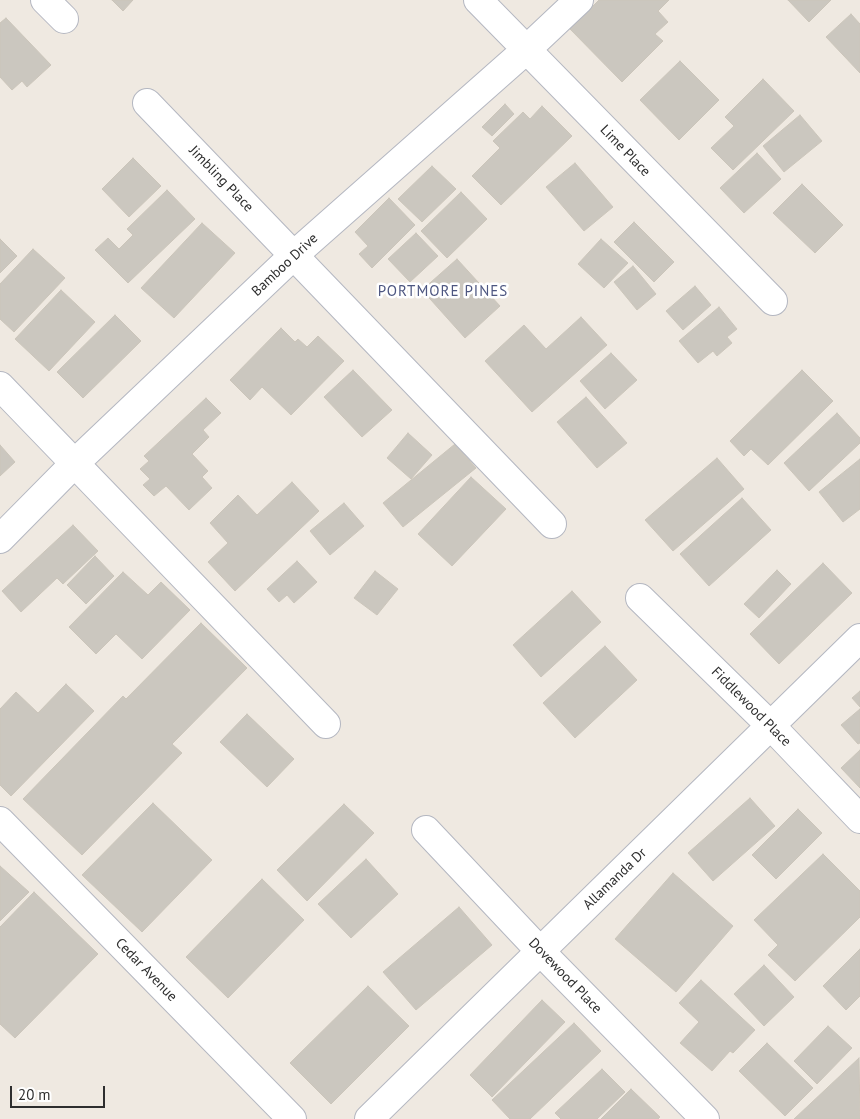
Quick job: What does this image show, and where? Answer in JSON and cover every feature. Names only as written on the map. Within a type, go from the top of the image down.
[{"type":"street","name":"Lime Place","points":[[478,0],[773,301]]},
{"type":"street","name":"Bamboo Drive","points":[[0,539],[75,463],[294,255],[526,50],[579,0]]},
{"type":"street","name":"Jimbling Place","points":[[147,103],[552,524]]},
{"type":"street","points":[[0,386],[326,724]]},
{"type":"street","name":"Fiddlewood Place","points":[[640,598],[771,726],[860,819]]},
{"type":"street","name":"Allamanda Dr","points":[[369,1119],[860,638]]},
{"type":"street","name":"Cedar Avenue","points":[[0,821],[292,1119]]},
{"type":"street","name":"Dovewood Place","points":[[426,830],[540,951],[705,1119]]},
{"type":"building","points":[[112,0],[133,0],[123,11]]},
{"type":"building","points":[[599,0],[669,0],[658,11],[668,22],[655,34],[663,41],[622,82],[570,29]]},
{"type":"building","points":[[788,0],[831,0],[809,22]]},
{"type":"building","points":[[851,14],[860,24],[860,73],[826,37]]},
{"type":"building","points":[[6,18],[51,65],[27,87],[22,81],[12,90],[0,77],[0,23]]},
{"type":"building","points":[[680,61],[719,100],[679,140],[640,100]]},
{"type":"building","points":[[763,79],[794,111],[733,170],[711,148],[734,126],[725,117]]},
{"type":"building","points":[[505,104],[514,114],[492,136],[482,127]]},
{"type":"building","points":[[542,106],[572,136],[501,205],[472,176],[500,148],[493,141],[523,112],[530,119]]},
{"type":"building","points":[[800,115],[822,141],[784,172],[763,146]]},
{"type":"building","points":[[757,153],[781,179],[744,213],[720,188]]},
{"type":"building","points":[[133,158],[161,186],[129,217],[102,189]]},
{"type":"building","points":[[575,163],[613,207],[584,231],[546,187]]},
{"type":"building","points":[[432,166],[456,189],[422,222],[398,199]]},
{"type":"building","points":[[802,184],[843,225],[815,253],[773,213]]},
{"type":"building","points":[[167,190],[195,219],[128,283],[95,250],[108,238],[119,249],[133,235],[127,229]]},
{"type":"building","points":[[461,192],[487,219],[447,258],[421,231]]},
{"type":"building","points":[[389,198],[415,225],[372,268],[359,254],[368,246],[355,232]]},
{"type":"building","points":[[634,222],[674,262],[654,282],[614,242]]},
{"type":"building","points":[[202,223],[235,253],[174,318],[141,288]]},
{"type":"building","points":[[416,233],[438,256],[410,282],[388,259]]},
{"type":"building","points":[[0,239],[17,256],[0,273]]},
{"type":"building","points":[[601,239],[628,263],[604,288],[578,264]]},
{"type":"building","points":[[33,249],[65,278],[14,332],[0,319],[0,284]]},
{"type":"building","points":[[457,259],[500,306],[465,338],[422,290]]},
{"type":"building","points":[[633,266],[656,294],[637,310],[614,282]]},
{"type":"building","points":[[695,286],[711,305],[683,330],[666,311]]},
{"type":"building","points":[[61,290],[95,322],[49,371],[15,339]]},
{"type":"building","points":[[719,307],[737,329],[727,337],[732,343],[717,356],[713,351],[698,363],[679,341]]},
{"type":"building","points":[[115,315],[141,341],[83,398],[57,372]]},
{"type":"building","points":[[581,317],[607,345],[532,412],[485,361],[524,325],[546,349]]},
{"type":"building","points":[[281,328],[295,342],[298,339],[307,347],[318,336],[344,361],[291,415],[262,387],[250,400],[230,380]]},
{"type":"building","points":[[611,353],[637,380],[605,409],[580,381]]},
{"type":"building","points":[[353,370],[392,410],[362,437],[324,397]]},
{"type":"building","points":[[802,370],[833,401],[768,465],[751,449],[744,456],[730,441]]},
{"type":"building","points":[[586,397],[627,443],[597,468],[557,422]]},
{"type":"building","points":[[206,398],[221,413],[203,430],[209,437],[192,454],[208,471],[202,477],[212,488],[189,510],[166,486],[154,496],[143,485],[150,479],[140,469],[149,461],[144,456]]},
{"type":"building","points":[[837,413],[860,438],[860,443],[809,491],[784,463]]},
{"type":"building","points":[[408,433],[432,455],[411,479],[387,458]]},
{"type":"building","points":[[455,444],[476,468],[403,527],[383,503]]},
{"type":"building","points":[[0,445],[15,462],[0,476]]},
{"type":"building","points":[[717,458],[744,489],[673,551],[645,520]]},
{"type":"building","points":[[860,459],[860,509],[843,522],[819,492]]},
{"type":"building","points":[[471,477],[506,509],[452,566],[418,534]]},
{"type":"building","points":[[292,482],[319,511],[235,591],[208,562],[228,543],[210,523],[238,495],[257,515]]},
{"type":"building","points":[[742,498],[771,530],[709,586],[680,554]]},
{"type":"building","points":[[344,503],[364,526],[330,555],[310,531]]},
{"type":"building","points":[[73,525],[98,551],[63,584],[57,578],[21,612],[2,591]]},
{"type":"building","points":[[95,556],[114,576],[86,604],[67,585]]},
{"type":"building","points":[[297,561],[317,582],[294,603],[287,595],[279,602],[267,589]]},
{"type":"building","points":[[823,563],[852,593],[779,664],[750,634]]},
{"type":"building","points":[[777,570],[791,584],[759,618],[744,604]]},
{"type":"building","points":[[375,571],[398,589],[377,615],[354,598]]},
{"type":"building","points":[[123,572],[148,595],[161,582],[190,610],[142,659],[116,634],[96,654],[69,627]]},
{"type":"building","points":[[572,591],[601,622],[541,677],[513,645]]},
{"type":"building","points":[[201,623],[247,668],[172,744],[182,753],[82,855],[23,799],[123,696],[126,699]]},
{"type":"building","points":[[605,646],[637,680],[575,738],[543,703]]},
{"type":"building","points":[[66,684],[94,711],[11,796],[0,785],[0,709],[16,692],[38,713]]},
{"type":"building","points":[[860,691],[860,707],[852,698]]},
{"type":"building","points":[[860,709],[860,743],[858,744],[841,725]]},
{"type":"building","points":[[247,714],[294,759],[267,787],[220,742]]},
{"type":"building","points":[[860,750],[860,788],[841,768]]},
{"type":"building","points":[[750,798],[775,826],[713,881],[688,853]]},
{"type":"building","points":[[153,803],[212,860],[142,932],[82,875]]},
{"type":"building","points":[[344,804],[374,833],[307,901],[277,870]]},
{"type":"building","points":[[798,809],[822,833],[776,879],[752,855]]},
{"type":"building","points":[[823,854],[860,891],[860,917],[795,981],[768,955],[778,945],[754,920]]},
{"type":"building","points":[[366,859],[398,894],[351,938],[318,904]]},
{"type":"building","points":[[0,866],[29,892],[0,921]]},
{"type":"building","points":[[673,873],[733,926],[676,992],[615,939]]},
{"type":"building","points":[[262,879],[304,920],[228,998],[186,957]]},
{"type":"building","points":[[34,892],[98,954],[15,1038],[0,1024],[0,927]]},
{"type":"building","points":[[459,907],[492,945],[416,1010],[383,972]]},
{"type":"building","points":[[860,949],[860,996],[846,1010],[823,986]]},
{"type":"building","points":[[764,965],[794,997],[764,1026],[734,994]]},
{"type":"building","points":[[701,980],[755,1030],[733,1053],[730,1051],[712,1071],[680,1043],[699,1022],[679,1003]]},
{"type":"building","points":[[368,986],[409,1026],[331,1104],[290,1063]]},
{"type":"building","points":[[542,1000],[565,1022],[492,1097],[470,1075]]},
{"type":"building","points":[[574,1023],[601,1051],[530,1119],[510,1119],[492,1100]]},
{"type":"building","points":[[828,1026],[852,1048],[817,1084],[794,1061]]},
{"type":"building","points":[[767,1043],[813,1088],[785,1116],[739,1071]]},
{"type":"building","points":[[859,1058],[860,1119],[794,1119]]},
{"type":"building","points":[[602,1069],[625,1092],[597,1119],[561,1119],[555,1113]]},
{"type":"building","points":[[631,1089],[660,1117],[658,1119],[601,1119]]},
{"type":"district","name":"PORTMORE PINES","points":[[443,292]]}]
